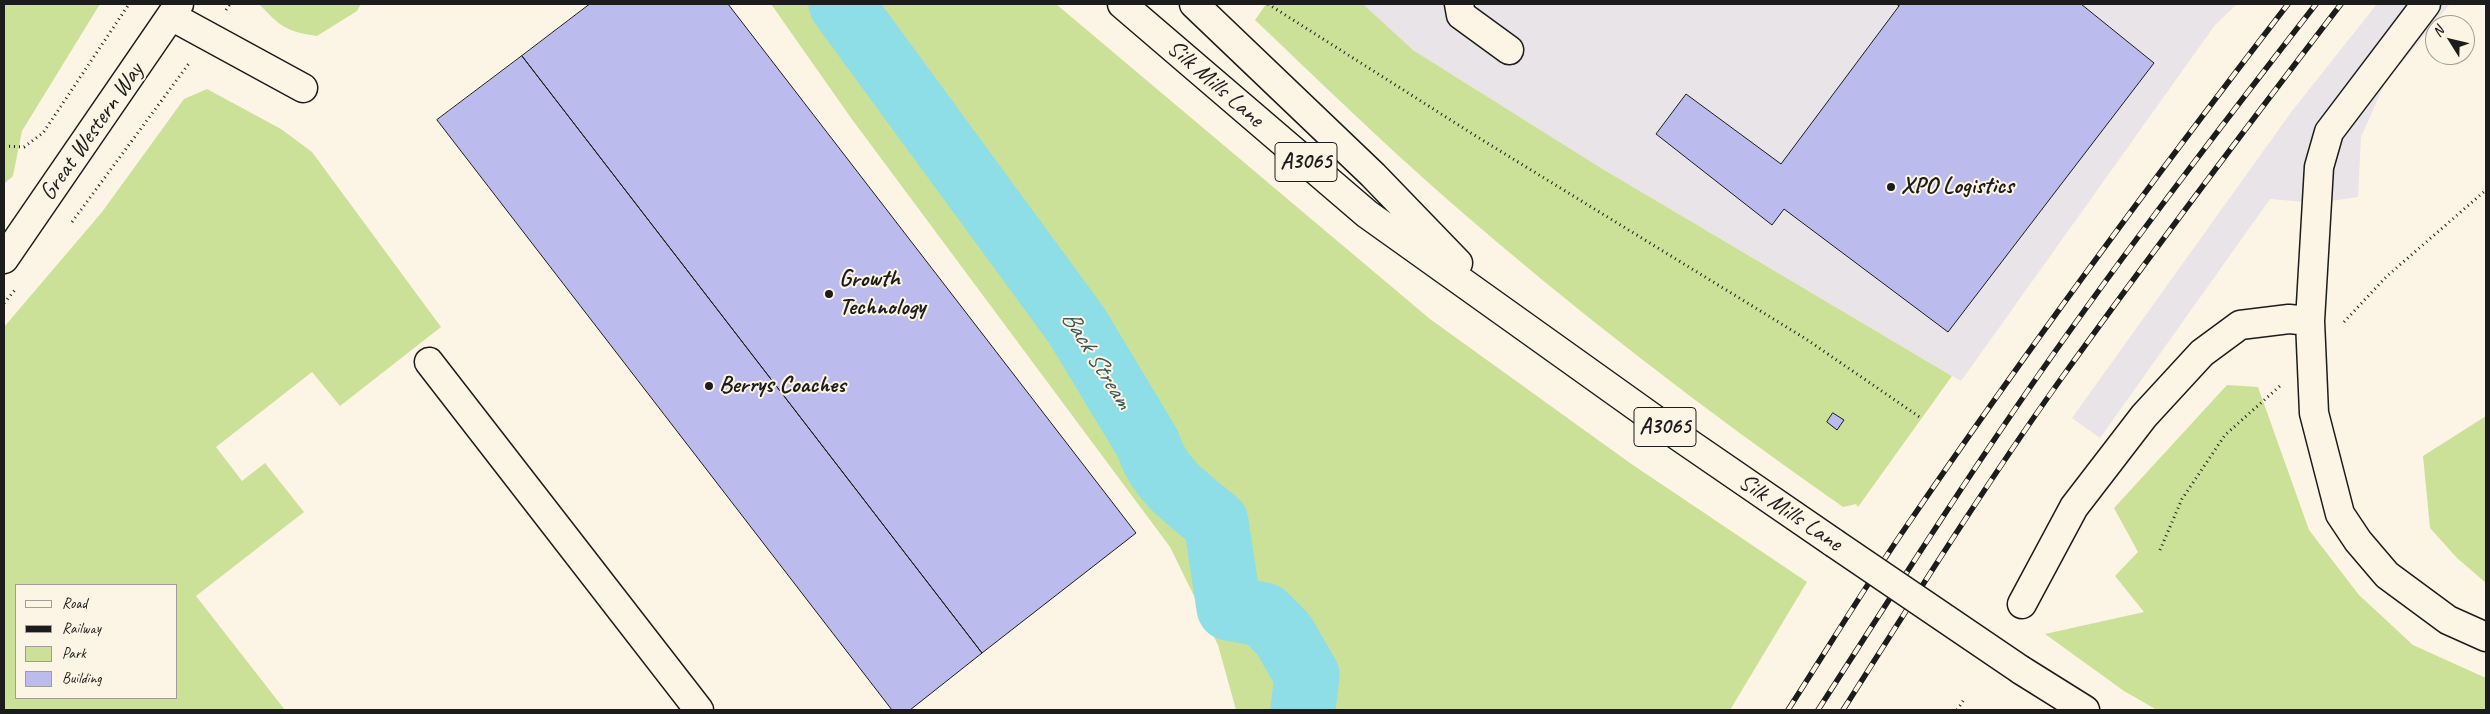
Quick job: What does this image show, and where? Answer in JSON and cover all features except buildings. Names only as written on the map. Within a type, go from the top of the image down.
[{"type":"main road","name":"Silk Mills Lane","points":[[1122,4],[1367,214],[1500,307],[1668,429],[2021,670],[2086,710]]},
{"type":"main road","name":"Silk Mills Lane","points":[[1194,4],[1373,175],[1500,307]]},
{"type":"main road","points":[[1459,4],[1461,14],[1509,50]]},
{"type":"main road","points":[[2426,4],[2330,132],[2319,167],[2310,321],[2310,357],[2314,413],[2340,514],[2358,541],[2387,574],[2448,620],[2486,637]]},
{"type":"main road","points":[[175,10],[209,37],[304,88]]},
{"type":"main road","name":"Great Western Way","points":[[4,259],[175,10]]},
{"type":"main road","points":[[2022,604],[2074,507],[2144,416],[2202,353],[2240,325],[2289,318],[2310,321]]},
{"type":"main road","points":[[429,362],[700,710]]},
{"type":"path","points":[[4,146],[24,147],[43,132],[129,4]]},
{"type":"path","points":[[69,226],[209,37],[230,4]]},
{"type":"path","points":[[1268,4],[1479,138],[1806,339],[1922,418]]},
{"type":"path","points":[[2160,550],[2182,500],[2225,435],[2310,357],[2386,277],[2486,190]]},
{"type":"path","points":[[4,303],[18,287]]},
{"type":"path","points":[[1957,710],[1965,698]]},
{"type":"shaded area","points":[[1363,4],[2237,4],[2215,25],[1961,381],[1601,168],[1413,50]]},
{"type":"shaded area","points":[[2377,4],[2450,4],[2441,15],[2425,15],[2425,34],[2385,83],[2361,137],[2358,197],[2316,203],[2270,199],[2100,438],[2072,418],[2292,111]]},
{"type":"green space","points":[[4,4],[100,4],[22,131],[13,176],[4,184]]},
{"type":"green space","points":[[259,4],[361,4],[357,11],[317,36],[284,27]]},
{"type":"green space","points":[[771,4],[1056,4],[1430,319],[1630,463],[1807,582],[1730,710],[1236,710],[1218,645],[1170,547],[851,118]]},
{"type":"green space","points":[[1266,4],[1363,4],[1413,50],[1601,168],[1952,376],[1858,507],[1856,504],[1843,507],[1642,359],[1496,242],[1375,134],[1255,20]]},
{"type":"green space","points":[[207,89],[281,129],[312,152],[441,327],[340,406],[312,372],[216,447],[242,481],[265,463],[304,512],[196,596],[285,710],[4,710],[4,327],[102,212],[184,99]]},
{"type":"green space","points":[[2227,385],[2258,387],[2309,530],[2359,595],[2413,645],[2486,678],[2486,710],[2157,710],[2124,691],[2045,634],[2144,612],[2115,576],[2138,552],[2114,508]]},
{"type":"green space","points":[[2486,416],[2486,583],[2457,558],[2430,528],[2423,456]]},
{"type":"waterway","name":"Back Stream","points":[[841,4],[1077,326],[1148,444],[1159,468],[1176,488],[1216,522],[1229,608],[1264,615],[1283,634],[1307,675],[1303,710]]},
{"type":"railway","points":[[1788,710],[1892,547],[2000,392],[2190,132],[2288,4]]},
{"type":"railway","points":[[1818,710],[1955,498],[2073,326],[2141,233],[2316,4]]},
{"type":"railway","points":[[1843,710],[1975,504],[2058,383],[2198,192],[2341,4]]},
{"type":"place","name":"XPO Logistics","points":[[1891,187]]},
{"type":"place","name":"Growth Technology","points":[[829,294]]},
{"type":"place","name":"Berrys Coaches","points":[[709,386]]}]
